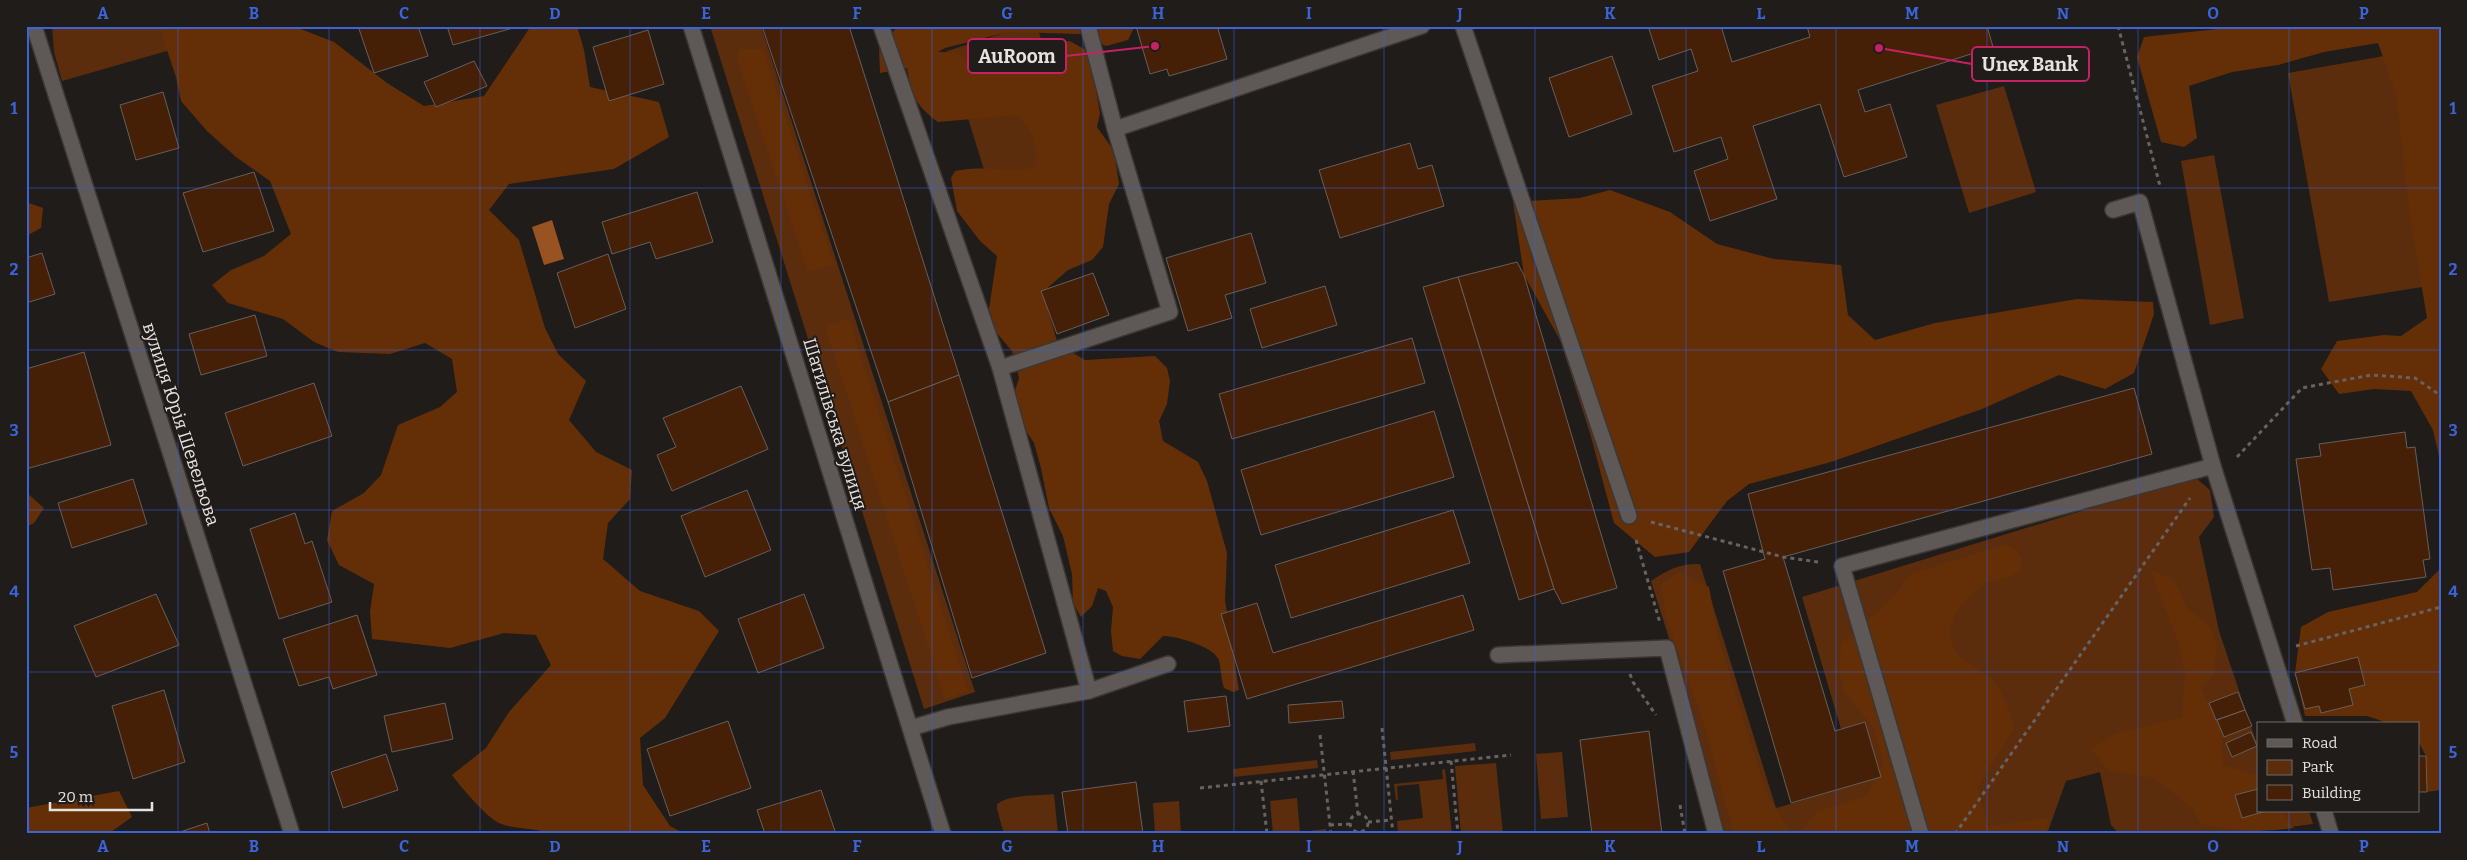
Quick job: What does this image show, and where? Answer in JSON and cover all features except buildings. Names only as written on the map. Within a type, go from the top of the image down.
[{"type":"street","name":"вулиця Юрія Шевельова","points":[[34,26],[292,834]]},
{"type":"street","name":"Шатилівська вулиця","points":[[691,26],[944,834]]},
{"type":"street","points":[[882,26],[1000,368],[1089,691]]},
{"type":"street","points":[[1000,368],[1170,312],[1115,129],[1088,26]]},
{"type":"street","points":[[1115,129],[1422,26]]},
{"type":"street","points":[[1463,26],[1629,516]]},
{"type":"street","points":[[2113,210],[2140,202],[2213,466],[2294,722]]},
{"type":"street","points":[[1921,834],[1842,566],[2213,466]]},
{"type":"street","points":[[1498,655],[1667,648],[1716,834]]},
{"type":"street","points":[[911,728],[948,717],[1089,691],[1168,664]]},
{"type":"street","points":[[2324,812],[2331,834]]},
{"type":"path","points":[[2233,460],[2302,388],[2371,375],[2415,378],[2440,395],[2441,403]]},
{"type":"path","points":[[1955,834],[2213,466]]},
{"type":"path","points":[[1629,516],[1783,557],[1842,566]]},
{"type":"path","points":[[1629,516],[1667,648]]},
{"type":"path","points":[[2271,653],[2441,607]]},
{"type":"path","points":[[1622,650],[1633,682],[1661,722]]},
{"type":"path","points":[[1382,728],[1393,834]]},
{"type":"path","points":[[1320,735],[1331,834]]},
{"type":"path","points":[[1200,788],[1511,755]]},
{"type":"path","points":[[1450,761],[1458,834]]},
{"type":"path","points":[[1353,771],[1358,814]]},
{"type":"path","points":[[1261,781],[1267,834]]},
{"type":"path","points":[[1678,796],[1685,834]]},
{"type":"path","points":[[1358,814],[1366,816],[1368,822],[1366,830],[1360,833],[1354,831],[1350,824],[1352,818],[1358,814]]},
{"type":"path","points":[[1368,822],[1392,820]]},
{"type":"path","points":[[1330,825],[1350,824]]},
{"type":"green space","points":[[52,26],[254,26],[62,81],[54,52]]},
{"type":"green space","points":[[710,26],[761,26],[975,692],[924,709]]},
{"type":"green space","points":[[1026,26],[1037,26],[1090,197],[1001,224],[947,51]]},
{"type":"green space","points":[[2441,46],[2422,287],[2329,302],[2288,73]]},
{"type":"green space","points":[[2004,86],[2036,192],[1969,213],[1936,105]]},
{"type":"green space","points":[[2214,155],[2244,318],[2210,325],[2181,161]]},
{"type":"green space","points":[[2197,479],[2210,490],[2214,517],[2199,537],[2219,631],[2257,744],[2257,812],[2309,812],[2313,824],[2234,834],[2119,834],[2111,825],[2100,772],[2066,781],[2047,834],[1723,834],[1678,667],[1651,581],[1674,568],[1700,564],[1776,808],[1881,777],[1865,722],[1841,729],[1802,597],[2179,481]]},
{"type":"green space","points":[[1475,743],[1476,751],[1391,760],[1390,752]]},
{"type":"green space","points":[[1562,752],[1568,817],[1541,819],[1536,754]]},
{"type":"green space","points":[[1317,760],[1318,768],[1234,777],[1233,769]]},
{"type":"green space","points":[[1496,763],[1503,834],[1461,834],[1455,766]]},
{"type":"green space","points":[[1445,769],[1452,834],[1398,834],[1397,821],[1423,818],[1419,784],[1397,786],[1398,800],[1396,800],[1394,784],[1443,779],[1442,770]]},
{"type":"green space","points":[[1054,794],[1058,834],[1004,834],[997,804],[1009,798]]},
{"type":"green space","points":[[1297,798],[1300,832],[1326,829],[1326,834],[1273,834],[1270,801]]},
{"type":"green space","points":[[1179,801],[1181,834],[1155,834],[1153,803]]},
{"type":"shaded area","points":[[159,26],[293,26],[334,42],[387,83],[424,106],[484,96],[531,26],[577,26],[584,50],[590,87],[659,102],[669,137],[614,169],[509,184],[489,210],[519,240],[545,328],[558,354],[586,381],[569,420],[596,452],[632,470],[630,499],[608,523],[603,559],[640,591],[699,611],[719,631],[665,718],[640,738],[643,785],[670,826],[685,834],[550,834],[505,825],[487,815],[452,775],[486,748],[509,712],[551,665],[536,635],[504,633],[450,648],[372,639],[370,612],[374,584],[339,565],[327,540],[332,511],[364,493],[381,475],[398,425],[440,407],[457,392],[452,359],[425,343],[390,354],[338,352],[314,342],[283,319],[228,303],[212,285],[231,270],[264,256],[291,234],[270,181],[236,157],[207,131],[181,101],[176,77]]},
{"type":"shaded area","points":[[898,26],[1135,26],[1128,40],[1106,46],[1081,34],[1008,32],[945,48],[938,52],[954,52],[990,72],[1019,64],[1035,52],[1056,43],[1070,41],[1089,52],[1100,113],[1097,127],[1114,151],[1119,184],[1109,204],[1103,247],[1092,260],[1068,270],[1045,290],[1047,308],[1058,344],[1085,360],[1155,356],[1167,368],[1170,381],[1167,404],[1159,421],[1163,441],[1198,462],[1207,481],[1227,553],[1225,600],[1239,690],[1233,692],[1224,688],[1219,660],[1210,650],[1185,640],[1163,636],[1140,659],[1122,656],[1113,651],[1111,631],[1113,607],[1106,591],[1098,588],[1092,606],[1081,617],[1073,603],[1072,574],[1063,536],[1049,508],[1034,443],[1010,406],[1019,378],[1012,351],[996,332],[989,309],[997,256],[980,241],[957,211],[951,178],[955,171],[966,169],[1035,168],[1036,146],[1028,128],[1019,115],[938,122],[919,105],[913,93],[907,68],[880,73],[879,48]]},
{"type":"shaded area","points":[[2245,26],[2441,26],[2441,465],[2433,430],[2411,391],[2374,389],[2339,394],[2321,369],[2337,341],[2384,335],[2401,336],[2427,318],[2410,217],[2396,94],[2378,43],[2324,52],[2278,65],[2232,72],[2189,86],[2197,138],[2184,147],[2161,142],[2137,57],[2144,37]]},
{"type":"shaded area","points":[[740,49],[763,49],[834,264],[808,272],[737,59]]},
{"type":"shaded area","points":[[1610,190],[1670,212],[1717,244],[1774,259],[1841,265],[1848,315],[1875,340],[1935,323],[2077,299],[2153,302],[2154,314],[2134,373],[2105,389],[2059,375],[1982,409],[1831,462],[1749,484],[1727,501],[1689,552],[1655,557],[1614,523],[1590,433],[1560,340],[1524,275],[1513,202],[1580,198]]},
{"type":"shaded area","points":[[26,202],[43,208],[41,228],[26,236]]},
{"type":"shaded area","points":[[552,220],[564,259],[544,265],[532,227]]},
{"type":"shaded area","points":[[849,319],[968,691],[945,699],[825,326]]},
{"type":"shaded area","points":[[27,493],[44,508],[34,523],[26,527]]},
{"type":"shaded area","points":[[2441,533],[2441,790],[2427,792],[2426,756],[2420,745],[2420,722],[2385,722],[2367,716],[2305,716],[2295,673],[2301,627],[2328,612],[2417,592],[2439,570]]},
{"type":"shaded area","points":[[2006,544],[2017,551],[2023,560],[2019,572],[1983,585],[1967,599],[1954,618],[1950,637],[1961,657],[1987,675],[1998,686],[2015,727],[1977,788],[1988,826],[2050,818],[2045,834],[1800,834],[1816,812],[1867,796],[1884,763],[1872,726],[1844,691],[1839,672],[1841,643],[1891,600],[1910,574]]},
{"type":"shaded area","points":[[2150,570],[2174,579],[2187,608],[2210,627],[2217,645],[2214,674],[2201,689],[2221,729],[2223,765],[2257,775],[2257,812],[2283,812],[2294,828],[2248,830],[2201,824],[2192,808],[2154,778],[2108,770],[2091,749],[2115,734],[2182,717],[2185,674],[2177,639]]},
{"type":"shaded area","points":[[1679,572],[1709,587],[1718,636],[1766,792],[1791,834],[1734,834],[1703,721],[1666,618],[1661,584]]},
{"type":"shaded area","points":[[119,791],[132,817],[108,834],[26,834],[26,808]]},
{"type":"place","name":"AuRoom","points":[[1155,46]]},
{"type":"place","name":"Unex Bank","points":[[1879,48]]}]
